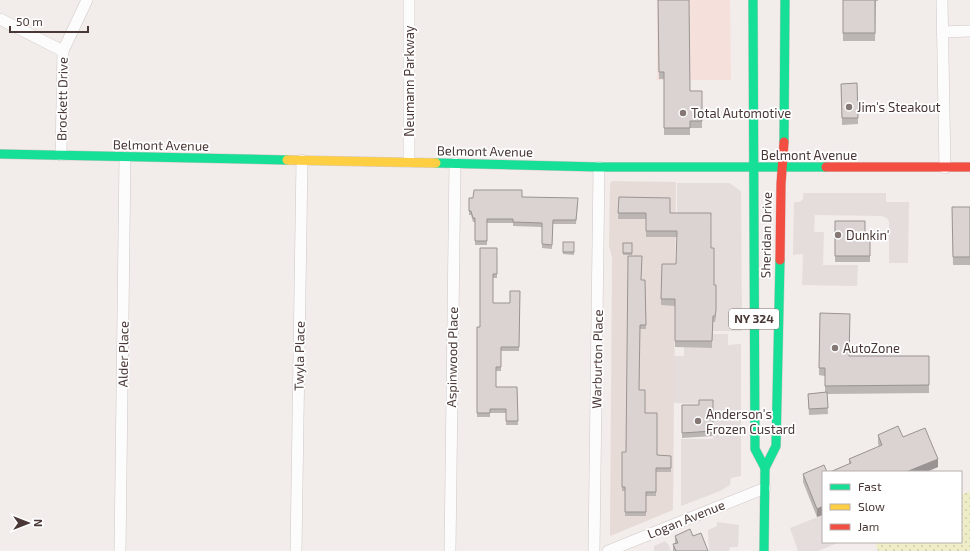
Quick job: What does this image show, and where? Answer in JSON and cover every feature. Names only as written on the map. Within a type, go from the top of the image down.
[{"type":"main road","name":"Sheridan Drive","points":[[753,0],[755,449],[765,468]]},
{"type":"main road","name":"Sheridan Drive","points":[[764,551],[765,468],[776,446],[786,0]]},
{"type":"main road","name":"Belmont Avenue","points":[[0,154],[599,167],[970,168]]},
{"type":"street","name":"Brockett Drive","points":[[61,156],[63,51],[88,0]]},
{"type":"street","name":"Neumann Parkway","points":[[409,0],[409,162]]},
{"type":"street","points":[[942,0],[944,168]]},
{"type":"street","points":[[0,19],[63,51]]},
{"type":"street","points":[[942,32],[970,31]]},
{"type":"street","name":"Alder Place","points":[[120,551],[125,157]]},
{"type":"street","name":"Twyla Place","points":[[296,551],[302,160]]},
{"type":"street","name":"Aspinwood Place","points":[[450,551],[455,163]]},
{"type":"street","name":"Warburton Place","points":[[594,551],[599,167]]},
{"type":"street","name":"Logan Avenue","points":[[608,551],[765,488]]},
{"type":"shaded area","points":[[657,0],[730,0],[731,80],[657,80]]},
{"type":"shaded area","points":[[612,181],[676,182],[673,510],[610,536],[612,257],[609,246],[610,184]]},
{"type":"shaded area","points":[[677,183],[729,183],[741,191],[742,331],[712,331],[712,322],[716,316],[716,291],[714,290],[714,255],[711,255],[712,217],[677,217]]},
{"type":"shaded area","points":[[803,193],[886,193],[886,202],[909,202],[908,263],[889,263],[889,222],[887,218],[882,216],[815,215],[814,232],[824,232],[823,265],[858,265],[857,286],[802,285],[803,254],[793,255],[794,202],[800,202],[803,199]]},
{"type":"shaded area","points":[[713,334],[728,334],[728,345],[741,344],[741,476],[731,478],[730,485],[720,491],[681,506],[681,439],[713,439],[713,404],[674,403],[674,356],[684,356],[684,347],[712,348]]},
{"type":"shaded area","points":[[970,491],[970,551],[878,551],[875,543],[962,543],[962,495]]},
{"type":"shaded area","points":[[822,515],[822,543],[838,543],[818,551],[798,551],[790,528]]},
{"type":"shaded area","points":[[717,522],[739,525],[738,547],[730,547],[729,551],[709,551],[708,530],[717,526]]},
{"type":"shaded area","points":[[665,541],[671,551],[654,551],[654,546]]},
{"type":"building","points":[[658,0],[689,0],[690,91],[702,91],[702,121],[690,121],[690,128],[664,128],[664,72],[659,72]]},
{"type":"building","points":[[843,0],[875,0],[875,33],[843,33]]},
{"type":"building","name":"Jim's Steakout","points":[[857,83],[858,118],[842,118],[841,84]]},
{"type":"building","points":[[474,190],[522,190],[522,197],[578,198],[576,220],[553,220],[552,245],[542,244],[542,223],[513,222],[513,219],[487,219],[487,241],[475,241],[475,218],[473,218],[471,211],[469,211],[469,198],[473,198]]},
{"type":"building","points":[[619,197],[670,198],[670,213],[711,213],[711,248],[714,248],[714,285],[716,285],[716,310],[715,316],[713,316],[712,341],[675,341],[675,299],[661,299],[662,264],[676,264],[677,231],[646,231],[646,213],[618,213]]},
{"type":"building","points":[[952,207],[970,207],[970,257],[953,257]]},
{"type":"building","points":[[835,221],[865,221],[865,233],[870,233],[870,256],[835,256]]},
{"type":"building","points":[[563,242],[574,242],[574,252],[563,252]]},
{"type":"building","points":[[623,243],[632,243],[632,253],[623,253]]},
{"type":"building","points":[[480,248],[497,248],[497,274],[493,274],[493,303],[510,303],[510,291],[520,291],[519,347],[501,347],[501,367],[496,367],[496,387],[517,387],[518,421],[506,421],[506,409],[490,409],[490,413],[477,413],[477,327],[480,327]]},
{"type":"building","points":[[628,256],[642,256],[641,280],[645,280],[646,325],[640,325],[639,390],[645,390],[645,413],[657,413],[657,455],[671,456],[671,468],[656,468],[656,492],[646,492],[646,512],[625,512],[625,487],[622,487],[622,452],[626,452]]},
{"type":"building","points":[[820,313],[850,314],[849,356],[929,356],[929,385],[825,386],[825,368],[819,368]]},
{"type":"building","points":[[827,392],[828,408],[809,409],[808,394]]},
{"type":"building","name":"Anderson's Frozen Custard","points":[[699,400],[713,400],[713,431],[682,433],[682,405],[699,405]]},
{"type":"building","points":[[898,426],[903,437],[925,428],[938,459],[908,471],[832,471],[851,463],[849,459],[882,445],[878,435]]},
{"type":"building","points":[[824,465],[827,471],[822,471],[822,506],[817,509],[803,474]]},
{"type":"building","points":[[690,529],[693,536],[701,533],[708,551],[676,551],[673,544],[678,543],[675,536]]},
{"type":"traffic: fast","points":[[753,0],[755,449],[765,468]]},
{"type":"traffic: fast","points":[[784,142],[785,0]]},
{"type":"traffic: fast","points":[[0,154],[287,160]]},
{"type":"traffic: fast","points":[[436,163],[599,167],[826,167]]},
{"type":"traffic: fast","points":[[764,551],[765,468],[776,446],[780,260]]},
{"type":"traffic: slow","points":[[287,160],[436,163]]},
{"type":"traffic: jam","points":[[780,260],[781,184],[784,142]]},
{"type":"traffic: jam","points":[[826,167],[970,167]]},
{"type":"place","name":"Jim's Steakout","points":[[849,107]]},
{"type":"place","name":"Total Automotive","points":[[683,113]]},
{"type":"place","name":"Dunkin'","points":[[838,235]]},
{"type":"place","name":"AutoZone","points":[[835,348]]},
{"type":"place","name":"Anderson's Frozen Custard","points":[[698,421]]}]
